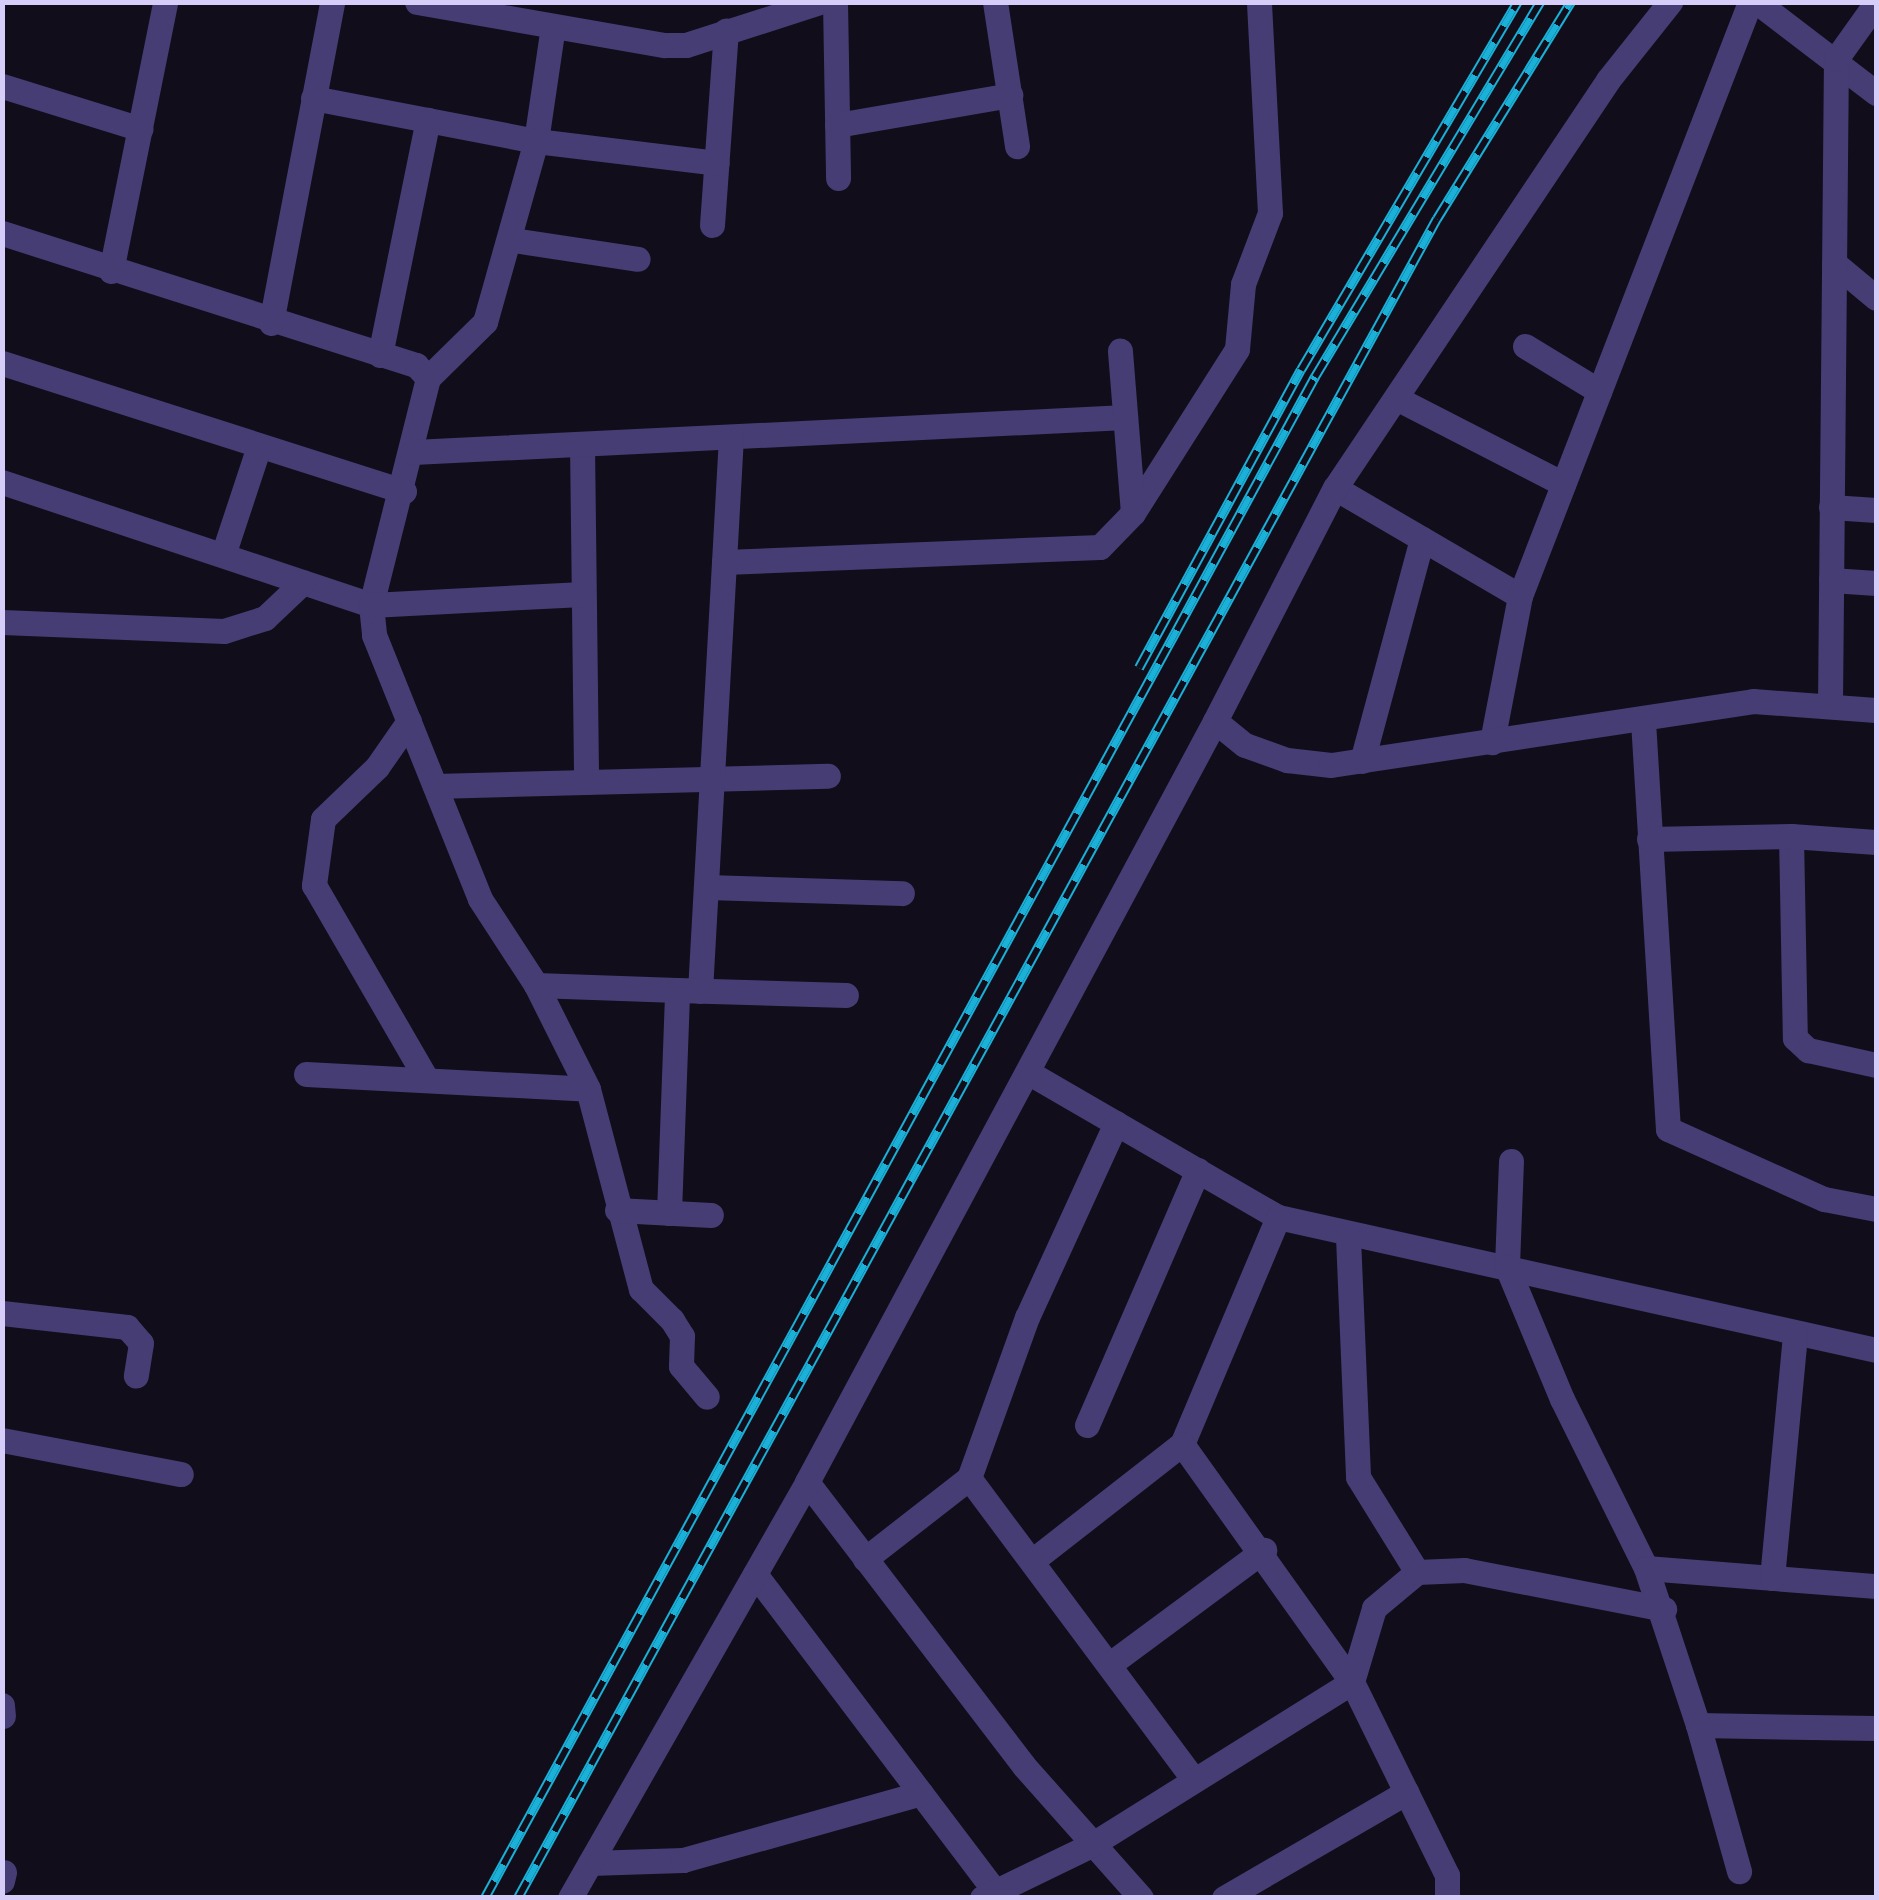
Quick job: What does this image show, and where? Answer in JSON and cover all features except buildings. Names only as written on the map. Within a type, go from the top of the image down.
[{"type":"street","points":[[110,271],[165,2]]},
{"type":"street","points":[[272,323],[332,2]]},
{"type":"street","points":[[416,2],[664,45],[820,2]]},
{"type":"street","points":[[835,2],[838,178]]},
{"type":"street","points":[[996,2],[1018,146]]},
{"type":"street","points":[[724,562],[1088,551],[1110,540],[1133,513],[1237,348],[1243,284],[1270,213],[1259,2]]},
{"type":"street","points":[[570,1898],[807,1482],[1031,1074],[1335,488],[1608,80],[1670,2]]},
{"type":"street","points":[[1492,742],[1520,596],[1750,2]]},
{"type":"street","points":[[1758,2],[1876,92]]},
{"type":"street","points":[[1830,704],[1836,59],[1876,3]]},
{"type":"street","points":[[553,26],[536,141],[513,240],[486,322],[428,378],[404,490],[371,605],[374,635],[480,898],[536,985],[588,1089],[640,1289],[672,1320],[682,1336],[681,1366],[707,1398]]},
{"type":"street","points":[[712,225],[726,31]]},
{"type":"street","points":[[2,86],[141,129]]},
{"type":"street","points":[[837,125],[1010,96]]},
{"type":"street","points":[[314,98],[536,141],[717,163]]},
{"type":"street","points":[[380,355],[428,120]]},
{"type":"street","points":[[2,232],[110,271],[416,366],[428,378]]},
{"type":"street","points":[[513,240],[638,258]]},
{"type":"street","points":[[1834,262],[1876,298]]},
{"type":"street","points":[[1525,346],[1599,391]]},
{"type":"street","points":[[1120,351],[1133,513]]},
{"type":"street","points":[[2,362],[404,490]]},
{"type":"street","points":[[1396,398],[1564,484]]},
{"type":"street","points":[[413,452],[1125,417]]},
{"type":"street","points":[[669,1213],[689,991],[707,886],[731,437]]},
{"type":"street","points":[[582,444],[586,782]]},
{"type":"street","points":[[224,555],[259,446]]},
{"type":"street","points":[[3,484],[371,605],[583,594]]},
{"type":"street","points":[[1335,488],[1520,596]]},
{"type":"street","points":[[1832,507],[1876,510]]},
{"type":"street","points":[[1362,761],[1422,539]]},
{"type":"street","points":[[1831,580],[1876,584]]},
{"type":"street","points":[[2,622],[224,631],[265,618],[304,582]]},
{"type":"street","points":[[1215,722],[1245,744],[1286,760],[1362,761],[1752,701],[1876,710]]},
{"type":"street","points":[[1643,720],[1668,1129],[1824,1199],[1876,1209]]},
{"type":"street","points":[[408,721],[377,767],[322,819],[314,885],[427,1080]]},
{"type":"street","points":[[435,786],[828,776]]},
{"type":"street","points":[[1649,839],[1790,836],[1876,842]]},
{"type":"street","points":[[1790,836],[1796,1038],[1808,1050],[1876,1065]]},
{"type":"street","points":[[707,886],[902,892]]},
{"type":"street","points":[[536,985],[846,995]]},
{"type":"street","points":[[306,1074],[588,1089]]},
{"type":"street","points":[[1031,1074],[1278,1218],[1348,1237],[1507,1266],[1795,1335],[1876,1350]]},
{"type":"street","points":[[865,1558],[969,1478],[1027,1317],[1116,1122]]},
{"type":"street","points":[[1511,1161],[1507,1266],[1562,1399],[1664,1610],[1739,1871]]},
{"type":"street","points":[[1087,1424],[1198,1170]]},
{"type":"street","points":[[617,1210],[711,1215]]},
{"type":"street","points":[[1032,1561],[1182,1444],[1278,1218]]},
{"type":"street","points":[[1348,1237],[1358,1477],[1418,1572]]},
{"type":"street","points":[[2,1313],[126,1327],[141,1343],[136,1376]]},
{"type":"street","points":[[1772,1578],[1795,1335]]},
{"type":"street","points":[[2,1440],[181,1474]]},
{"type":"street","points":[[1182,1444],[1264,1550],[1352,1682],[1446,1875],[1447,1898]]},
{"type":"street","points":[[969,1478],[1194,1778]]},
{"type":"street","points":[[807,1482],[1091,1845],[1142,1898]]},
{"type":"street","points":[[1110,1664],[1264,1550]]},
{"type":"street","points":[[1646,1568],[1876,1586]]},
{"type":"street","points":[[755,1574],[921,1793],[989,1895],[1091,1845],[1352,1682],[1374,1608],[1418,1572],[1464,1570],[1664,1610]]},
{"type":"street","points":[[2,1706],[3,1716]]},
{"type":"street","points":[[1698,1725],[1876,1728]]},
{"type":"street","points":[[1224,1898],[1407,1792]]},
{"type":"street","points":[[590,1862],[683,1860],[921,1793]]},
{"type":"street","points":[[2,1882],[4,1872]]},
{"type":"railway","points":[[1139,668],[1301,370],[1518,2]]},
{"type":"railway","points":[[485,1898],[1315,377],[1540,2]]},
{"type":"railway","points":[[518,1898],[1437,219],[1571,2]]}]
